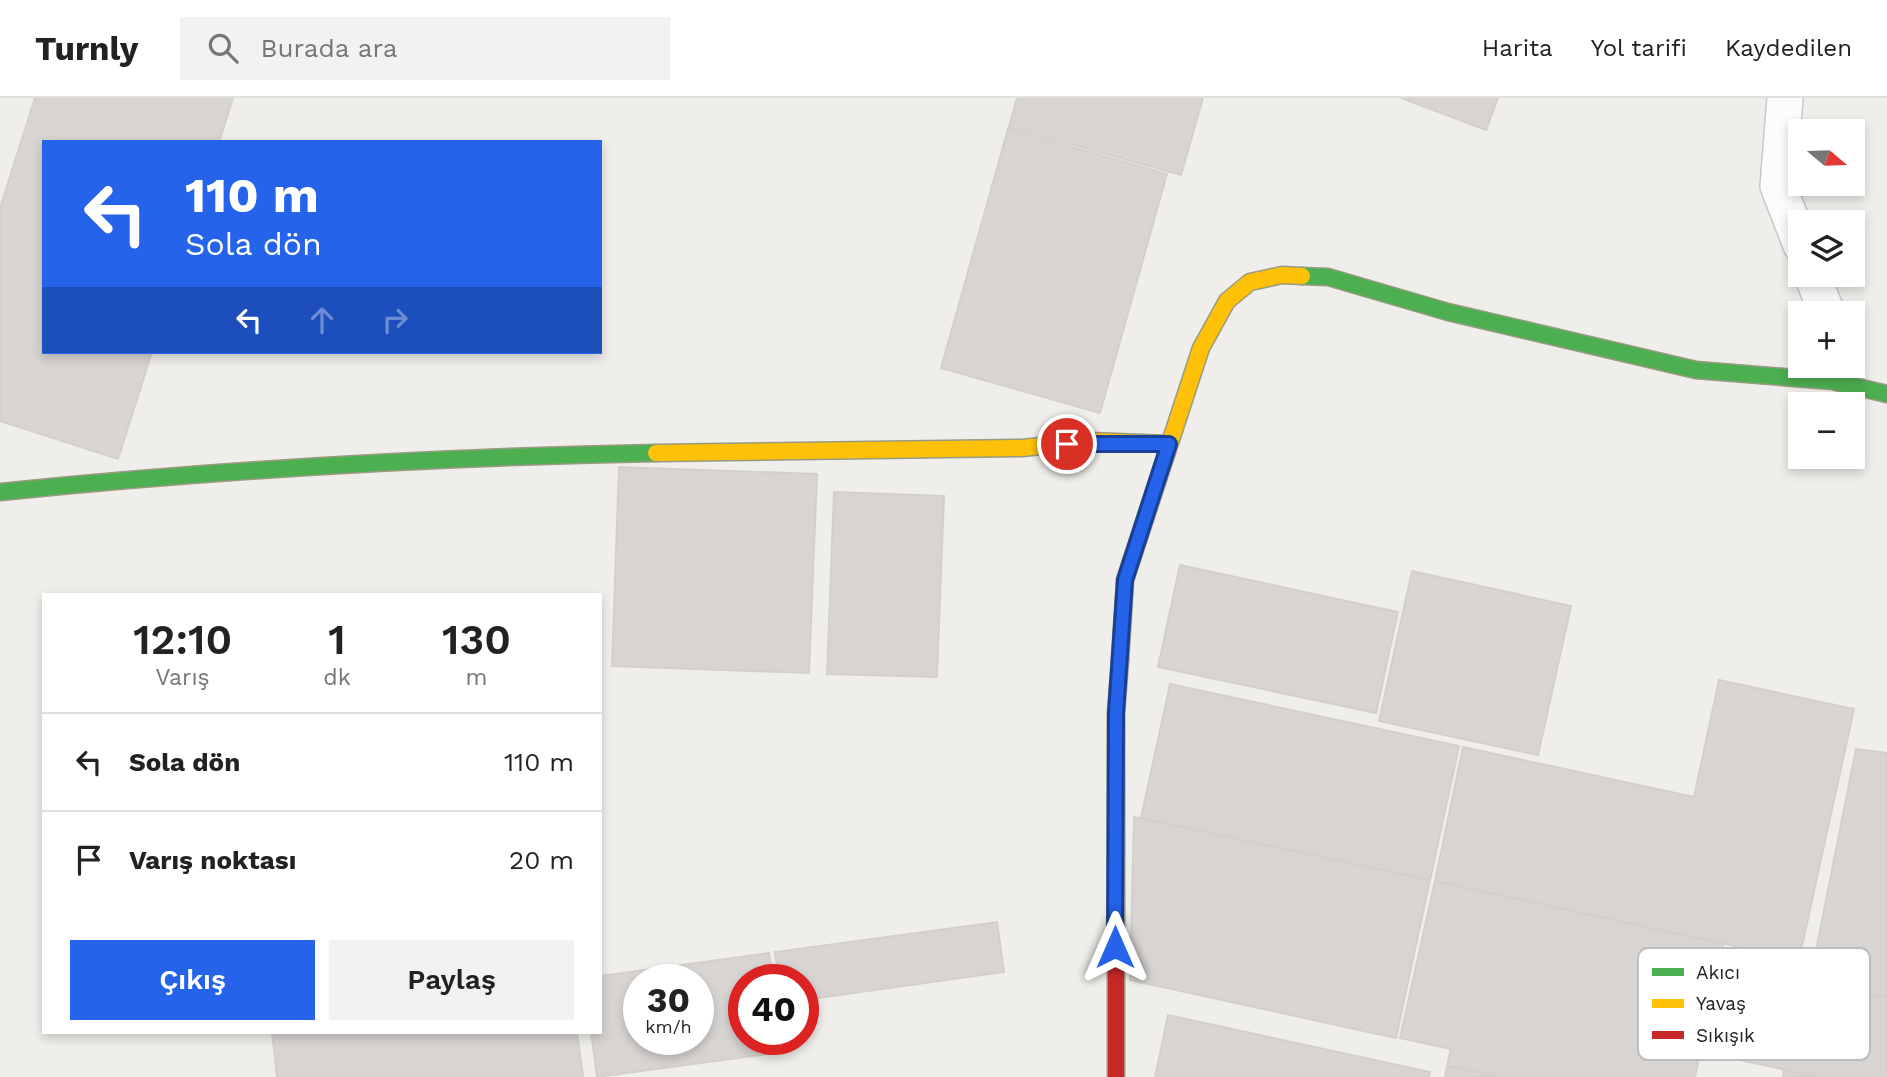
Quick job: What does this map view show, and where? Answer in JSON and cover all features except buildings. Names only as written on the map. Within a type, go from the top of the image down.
[{"type":"street","points":[[1786,98],[1778,186],[1788,212]]},
{"type":"street","points":[[1116,1077],[1116,713],[1125,580],[1201,348],[1227,301],[1250,282],[1282,275],[1328,277],[1448,312],[1696,370],[1788,373]]},
{"type":"street","points":[[1842,378],[1887,394]]},
{"type":"street","points":[[0,492],[162,476],[484,456],[1022,448],[1090,441],[1169,444]]},
{"type":"traffic: fast","points":[[1302,276],[1328,277],[1448,312],[1696,370],[1832,381],[1887,394]]},
{"type":"traffic: fast","points":[[0,492],[327,466],[656,453]]},
{"type":"traffic: slow","points":[[1120,660],[1125,580],[1201,348],[1227,301],[1250,282],[1282,275],[1302,276]]},
{"type":"traffic: slow","points":[[656,453],[1022,448],[1090,441],[1169,444]]},
{"type":"traffic: jam","points":[[1116,1077],[1116,713],[1120,660]]},
{"type":"route","points":[[1067,444],[1090,441],[1169,444],[1125,580],[1116,713],[1115,947]]}]
